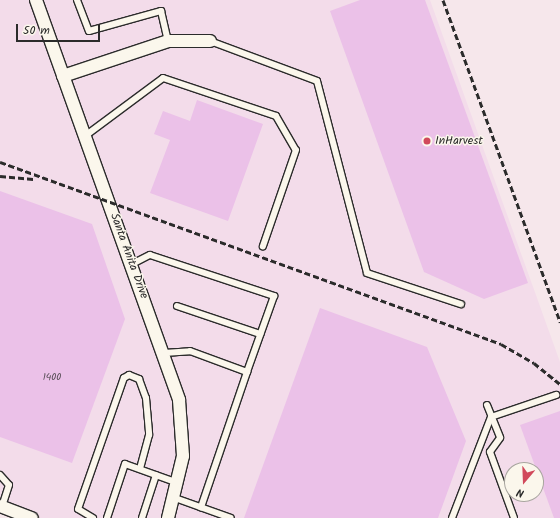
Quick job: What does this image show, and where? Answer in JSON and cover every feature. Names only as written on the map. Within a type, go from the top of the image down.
[{"type":"street","name":"Santa Anita Drive","points":[[36,0],[164,353],[183,420],[178,484],[168,518]]},
{"type":"street","points":[[64,76],[168,41],[210,41]]},
{"type":"street","points":[[1,507],[32,518]]},
{"type":"lane","points":[[77,0],[89,31],[161,11],[168,41]]},
{"type":"lane","points":[[210,41],[317,81],[366,273],[461,304]]},
{"type":"lane","points":[[85,136],[163,78],[276,116],[296,150],[263,246]]},
{"type":"lane","points":[[132,264],[150,255],[274,296],[201,507]]},
{"type":"lane","points":[[177,306],[260,334]]},
{"type":"lane","points":[[164,353],[190,351],[247,372]]},
{"type":"lane","points":[[91,518],[78,509],[124,378],[129,375],[139,379],[146,398],[149,435],[140,470]]},
{"type":"lane","points":[[491,417],[556,395]]},
{"type":"lane","points":[[487,404],[500,438],[490,452],[514,518]]},
{"type":"lane","points":[[452,518],[491,417]]},
{"type":"lane","points":[[107,518],[125,464],[178,484]]},
{"type":"lane","points":[[0,475],[9,485],[1,507]]},
{"type":"lane","points":[[142,518],[156,475]]},
{"type":"lane","points":[[175,498],[231,518]]},
{"type":"shaded area","points":[[0,0],[430,0],[560,362],[560,518],[32,518],[0,507]]},
{"type":"building","name":"InHarvest","points":[[360,0],[425,0],[528,283],[484,299],[424,272],[330,11]]},
{"type":"building","points":[[197,100],[263,124],[228,221],[150,193],[170,140],[154,134],[163,111],[190,121]]},
{"type":"building","points":[[0,191],[92,224],[125,319],[72,463],[0,437]]},
{"type":"building","points":[[320,308],[427,347],[466,441],[438,518],[244,518]]},
{"type":"building","points":[[560,411],[560,518],[554,518],[544,491],[544,462],[534,462],[520,425]]},
{"type":"railway","points":[[443,0],[560,322]]},
{"type":"railway","points":[[0,162],[501,344],[534,363],[560,384]]},
{"type":"railway","points":[[0,176],[36,179]]},
{"type":"place","name":"InHarvest","points":[[427,141]]}]
